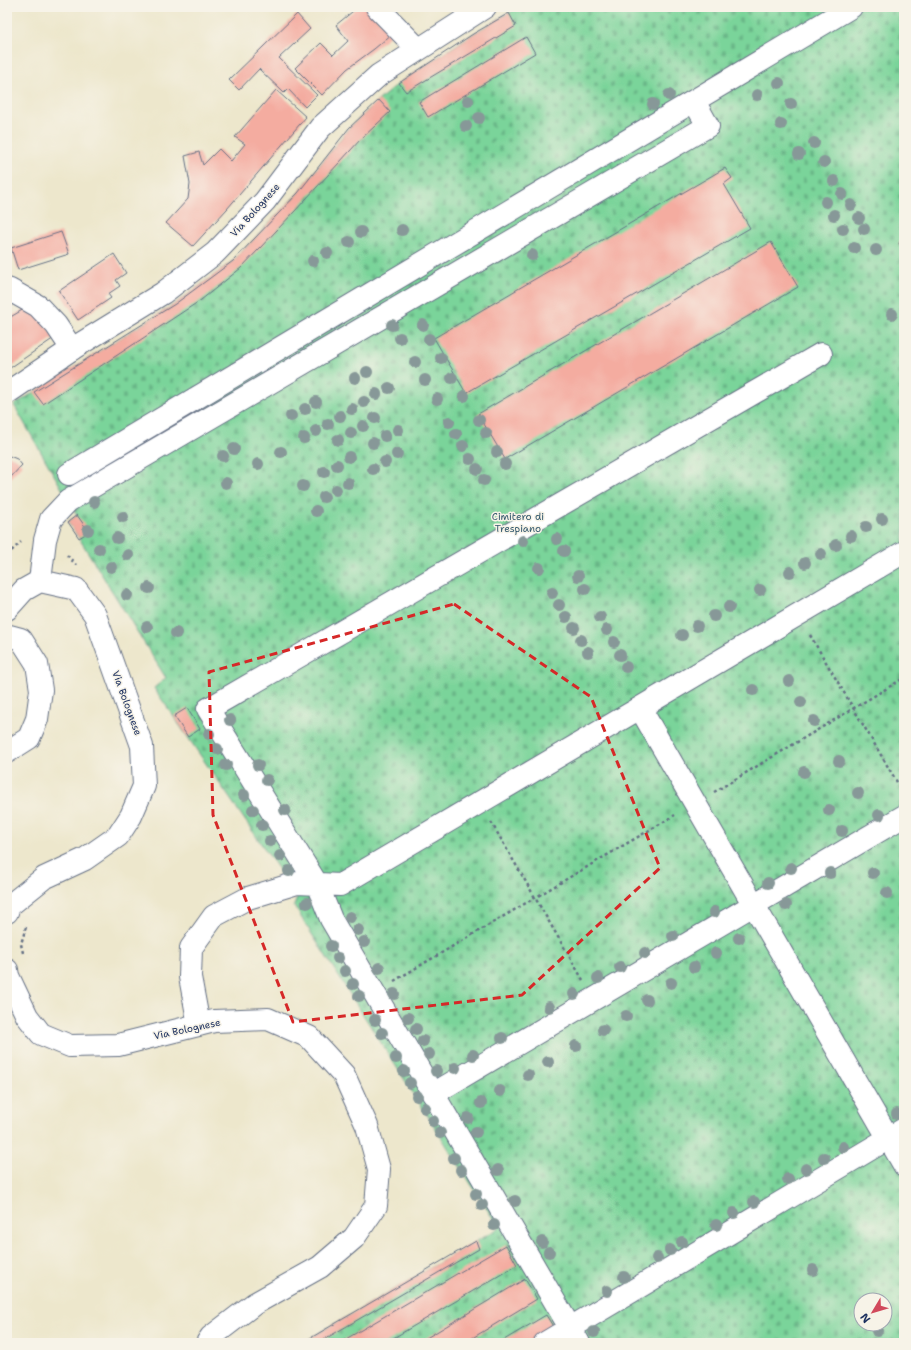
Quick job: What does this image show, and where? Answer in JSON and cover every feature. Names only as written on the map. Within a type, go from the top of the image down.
[{"type":"street","points":[[377,7],[418,50]]},
{"type":"street","name":"Via Bolognese","points":[[7,393],[72,349],[163,293],[215,253],[265,201],[320,128],[379,75],[485,7]]},
{"type":"street","points":[[69,474],[850,7]]},
{"type":"street","points":[[7,609],[24,590],[40,581],[45,540],[51,519],[68,501],[708,126],[694,101]]},
{"type":"street","points":[[7,289],[38,306],[56,325],[72,349]]},
{"type":"street","points":[[575,1336],[331,919],[317,884],[208,709],[821,354]]},
{"type":"street","points":[[199,1025],[190,977],[191,948],[214,916],[248,898],[297,883],[340,885],[904,552]]},
{"type":"street","name":"Via Bolognese","points":[[7,912],[8,906],[44,878],[85,859],[118,836],[131,816],[144,786],[142,746],[95,615],[76,589],[40,581]]},
{"type":"street","points":[[7,636],[21,639],[37,664],[41,690],[38,719],[29,738],[7,752]]},
{"type":"street","points":[[640,708],[754,905],[896,1134],[904,1165]]},
{"type":"street","points":[[434,1094],[904,816]]},
{"type":"street","name":"Via Bolognese","points":[[7,970],[8,976],[27,1016],[41,1034],[70,1046],[118,1045],[214,1021],[268,1019],[309,1037],[344,1075],[368,1126],[379,1169],[376,1206],[354,1238],[320,1267],[254,1304],[211,1337],[206,1343]]},
{"type":"street","points":[[545,1343],[575,1336],[896,1134]]},
{"type":"path","points":[[798,615],[904,794]]},
{"type":"path","points":[[374,992],[696,803],[904,678]]},
{"type":"path","points":[[480,802],[594,999]]},
{"type":"highlighted area","points":[[454,604],[591,697],[660,868],[522,995],[293,1022],[213,815],[209,672]]},
{"type":"green space","name":"Cimitero di Trespiano","points":[[519,7],[904,7],[904,1343],[302,1343],[499,1228],[294,906],[300,889],[293,877],[282,874],[154,688],[166,678],[68,522],[77,515],[14,405],[175,304],[233,261],[298,193],[349,128],[399,83],[473,34]]},
{"type":"building","points":[[358,7],[367,7],[392,34],[347,69],[322,95],[295,68],[321,43],[333,55],[348,41],[336,25]]},
{"type":"building","points":[[509,13],[516,26],[406,92],[399,83],[473,34]]},
{"type":"building","points":[[297,14],[310,29],[279,58],[317,95],[305,107],[288,89],[284,93],[259,69],[239,90],[229,80]]},
{"type":"building","points":[[526,37],[535,53],[428,117],[419,102]]},
{"type":"building","points":[[276,90],[306,117],[193,246],[166,223],[188,199],[190,184],[185,156],[199,152],[203,165],[219,149],[231,161],[245,144],[235,137]]},
{"type":"building","points":[[379,100],[390,112],[361,139],[241,268],[201,300],[43,404],[34,392],[175,304],[233,261],[298,193],[349,128]]},
{"type":"building","points":[[725,168],[732,178],[724,184],[750,228],[466,393],[434,338]]},
{"type":"building","points":[[61,232],[69,254],[18,270],[11,248]]},
{"type":"building","points":[[904,239],[904,251],[899,243]]},
{"type":"building","points":[[771,242],[798,287],[505,459],[478,414]]},
{"type":"building","points":[[114,254],[126,273],[116,280],[120,286],[108,294],[111,298],[78,320],[59,291]]},
{"type":"building","points":[[24,309],[42,317],[54,338],[7,370],[7,319]]},
{"type":"building","points":[[7,455],[17,459],[22,465],[10,478],[7,475]]},
{"type":"building","points":[[77,515],[89,532],[79,538],[68,522]]},
{"type":"building","points":[[187,708],[200,729],[188,737],[174,716]]},
{"type":"building","points":[[476,1241],[479,1249],[318,1343],[302,1343]]},
{"type":"building","points":[[506,1245],[517,1265],[385,1343],[339,1343]]},
{"type":"building","points":[[525,1279],[537,1299],[464,1343],[418,1343]]},
{"type":"building","points":[[546,1315],[554,1328],[530,1343],[499,1343]]}]
